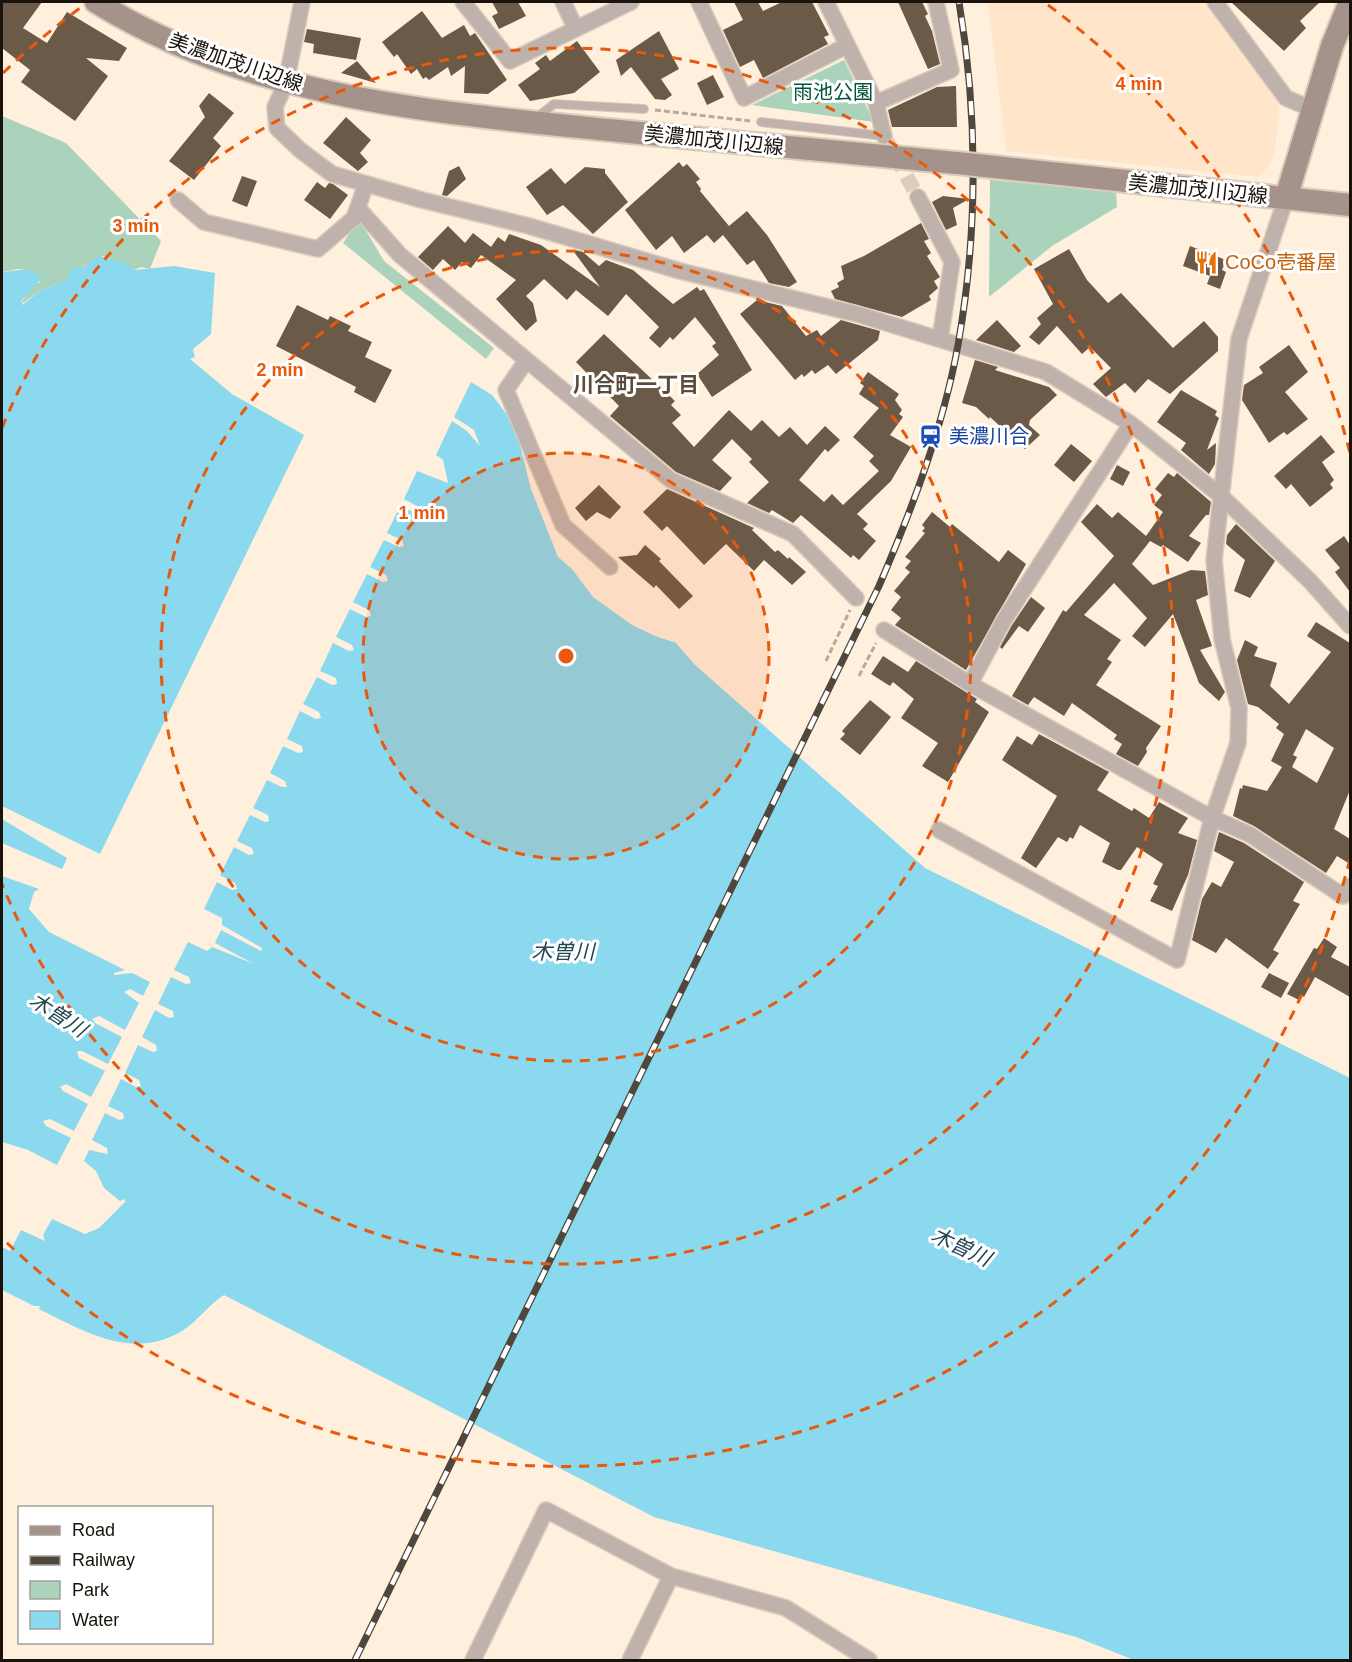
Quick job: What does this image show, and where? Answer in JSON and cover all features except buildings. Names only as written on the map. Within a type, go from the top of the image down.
[{"type":"main road","name":"美濃加茂川辺線","points":[[96,2],[132,24],[210,56],[286,83],[399,107],[1350,205]]},
{"type":"main road","points":[[1286,198],[1332,46],[1350,2]]},
{"type":"street","points":[[302,2],[286,83],[275,107],[277,128],[300,150],[332,174],[529,226],[680,271],[856,314],[1046,372],[1131,424],[1221,496],[1310,581],[1350,626]]},
{"type":"street","points":[[463,2],[510,61],[575,27],[631,2]]},
{"type":"street","points":[[563,2],[575,27]]},
{"type":"street","points":[[699,2],[744,98],[846,46]]},
{"type":"street","points":[[826,2],[876,103],[884,136]]},
{"type":"street","points":[[876,103],[951,70],[936,2]]},
{"type":"street","points":[[1215,2],[1286,98],[1312,110]]},
{"type":"street","points":[[178,200],[204,222],[318,249],[354,218],[366,184]]},
{"type":"street","points":[[918,197],[952,262],[940,339]]},
{"type":"street","points":[[939,830],[1177,960],[1212,818],[1238,743],[1239,708],[1222,639],[1214,560],[1239,339],[1286,198]]},
{"type":"street","points":[[358,208],[400,255],[670,480],[793,534],[856,598]]},
{"type":"street","points":[[526,362],[506,390],[563,525],[610,567]]},
{"type":"street","points":[[970,684],[1004,620],[1131,424]]},
{"type":"street","points":[[884,630],[970,684],[1212,818],[1249,834],[1348,896]]},
{"type":"street","points":[[473,1660],[546,1510],[671,1576],[786,1608],[869,1660]]},
{"type":"street","points":[[630,1660],[671,1576]]},
{"type":"lane","points":[[531,122],[554,104],[644,109]]},
{"type":"lane","points":[[761,122],[884,136]]},
{"type":"path","points":[[644,109],[761,122]]},
{"type":"path","points":[[826,661],[856,598]]},
{"type":"path","points":[[859,676],[884,630]]},
{"type":"shaded area","points":[[988,2],[1206,2],[1280,102],[1274,155],[1270,164],[1259,177],[1006,151]]},
{"type":"green space","name":"雨池公園","points":[[844,60],[874,122],[752,105]]},
{"type":"green space","points":[[2,116],[66,143],[161,241],[150,269],[141,267],[134,270],[123,263],[103,256],[72,273],[68,279],[40,291],[20,305],[30,288],[40,282],[31,271],[18,269],[2,272]]},
{"type":"green space","points":[[990,180],[1116,191],[1117,207],[1052,246],[989,297]]},
{"type":"green space","points":[[359,219],[384,261],[494,348],[486,359],[343,243]]},
{"type":"water","points":[[99,256],[126,263],[134,270],[174,266],[215,273],[211,334],[193,349],[195,357],[190,359],[232,394],[304,435],[100,854],[2,806],[2,272],[28,271],[42,278],[21,301],[22,305],[40,291],[68,279],[72,268],[84,267]]},
{"type":"water","points":[[471,382],[492,395],[515,425],[531,489],[558,557],[572,569],[593,597],[632,625],[676,643],[694,664],[925,868],[1350,1078],[1350,1660],[1134,1660],[1076,1637],[654,1517],[224,1295],[182,1331],[163,1340],[127,1343],[91,1334],[39,1309],[40,1306],[34,1306],[2,1290],[2,1247],[10,1251],[21,1230],[45,1241],[43,1235],[52,1219],[85,1234],[99,1228],[125,1202],[125,1199],[120,1201],[104,1188],[96,1171],[84,1161],[89,1150],[108,1154],[107,1148],[92,1140],[105,1113],[119,1120],[124,1119],[123,1113],[108,1106],[121,1079],[136,1087],[141,1086],[139,1080],[125,1073],[138,1045],[153,1052],[157,1051],[156,1045],[142,1037],[155,1010],[169,1018],[174,1017],[173,1011],[158,1004],[171,977],[186,984],[191,983],[189,977],[174,970],[188,942],[207,951],[212,947],[254,964],[215,943],[221,930],[261,951],[262,948],[222,925],[222,918],[204,909],[217,882],[232,890],[237,889],[235,883],[220,875],[234,847],[249,855],[254,854],[252,848],[237,841],[250,815],[265,822],[269,821],[268,815],[253,808],[267,780],[287,787],[285,781],[270,773],[283,746],[298,753],[303,752],[302,746],[287,739],[300,711],[316,719],[321,718],[319,712],[303,704],[317,677],[332,685],[337,684],[336,678],[320,671],[333,643],[349,651],[354,650],[352,645],[336,637],[350,609],[366,617],[371,616],[369,610],[353,602],[367,574],[383,582],[388,581],[386,575],[370,567],[384,540],[399,547],[404,546],[402,540],[387,533],[400,506],[416,513],[421,512],[419,507],[404,499],[417,471],[448,483],[443,460],[436,455],[452,421],[467,431],[480,446],[474,430],[454,417]]},
{"type":"water","points":[[2,819],[67,858],[62,869],[2,843]]},
{"type":"water","name":"木曽川","points":[[2,876],[39,889],[34,892],[29,909],[49,932],[125,970],[114,973],[114,975],[132,973],[150,982],[143,996],[130,989],[124,992],[139,1003],[125,1030],[99,1016],[92,1019],[95,1023],[122,1037],[108,1064],[82,1051],[77,1051],[79,1058],[105,1071],[91,1097],[66,1084],[60,1087],[63,1091],[88,1104],[74,1131],[50,1119],[43,1121],[46,1126],[71,1138],[57,1165],[28,1150],[2,1142]]},
{"type":"tunnel","points":[[884,136],[918,197]]},
{"type":"railway","points":[[355,1660],[879,586],[915,498],[952,376],[965,303],[969,260],[973,174],[972,130],[970,87],[959,2]]},
{"type":"place","name":"CoCo壱番屋","points":[[1207,262]]},
{"type":"place","name":"美濃川合","points":[[931,436]]},
{"type":"district","name":"川合町一丁目","points":[[636,385]]}]
